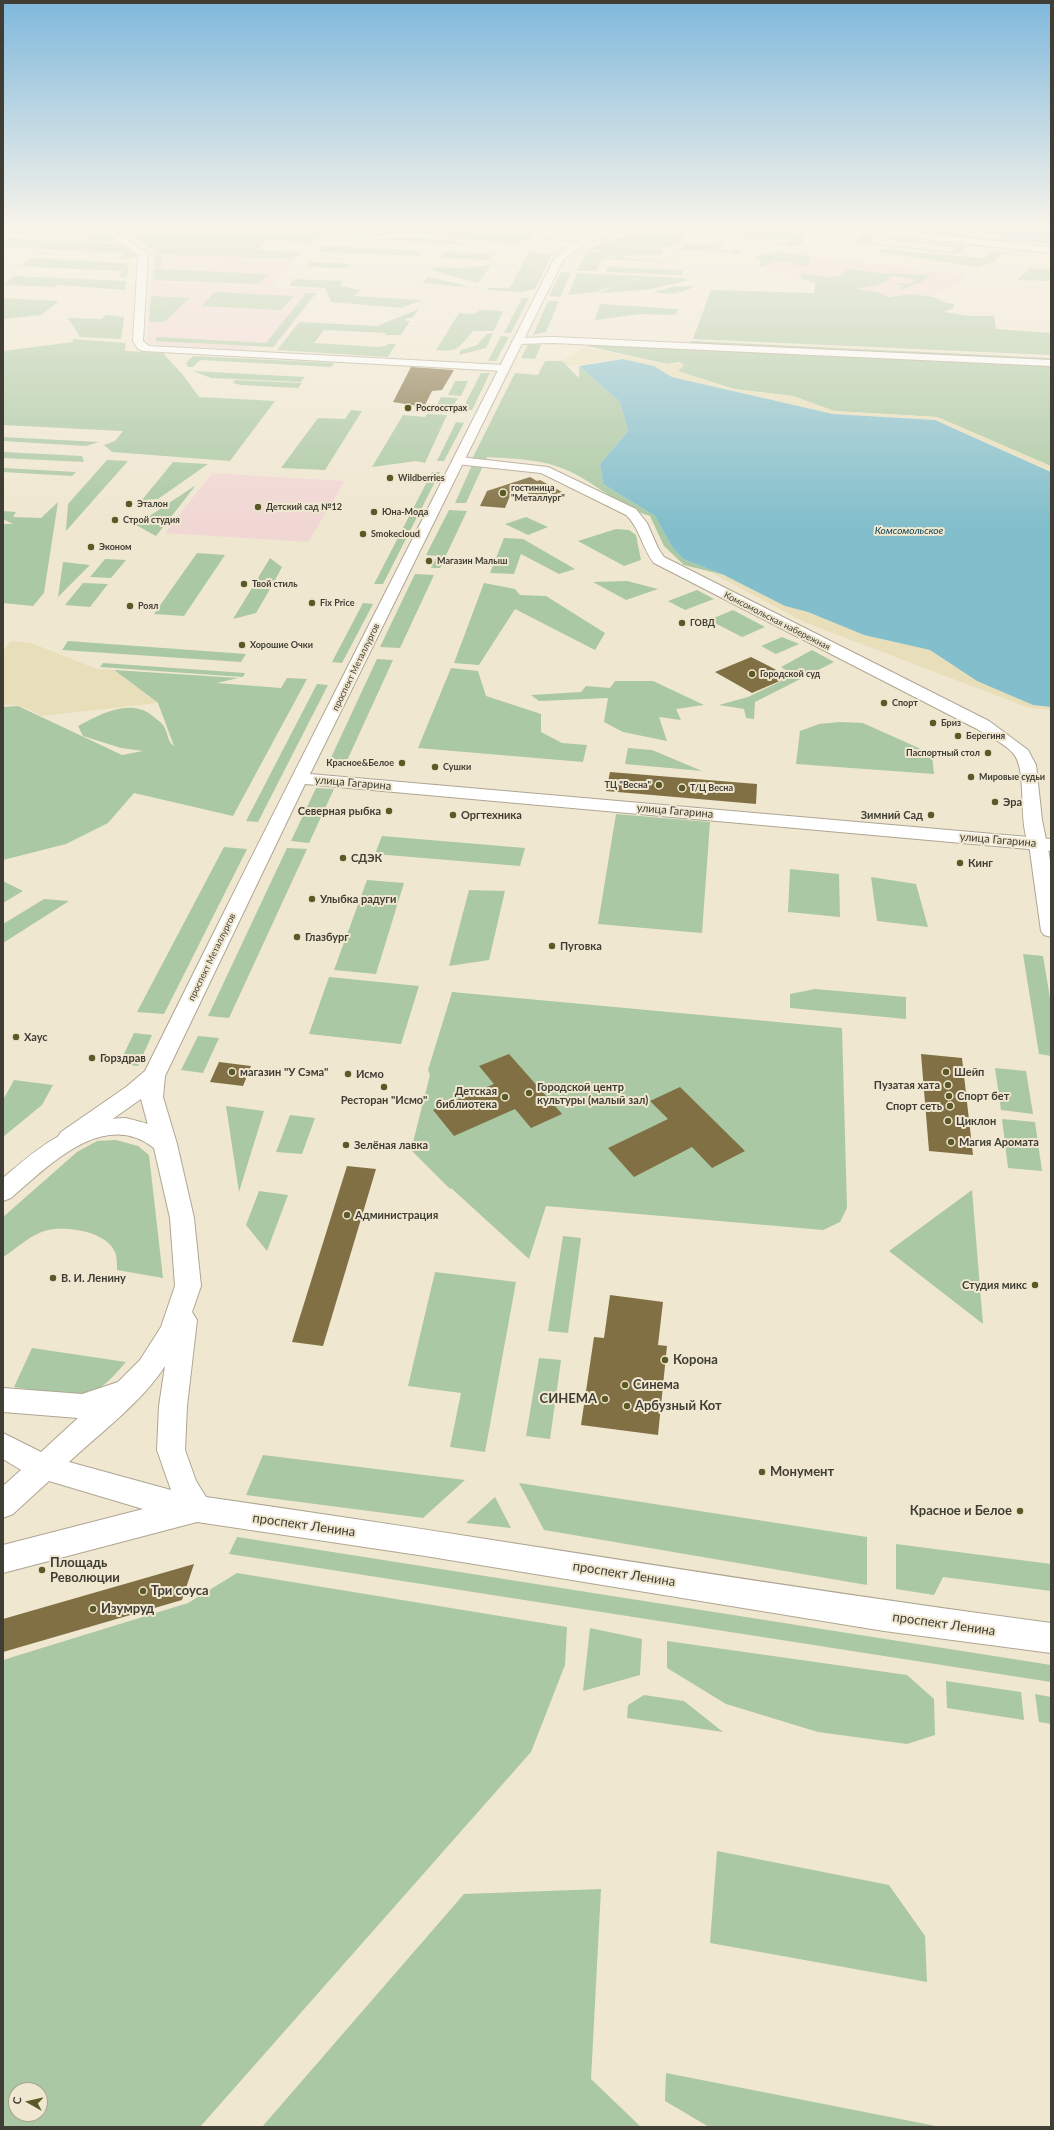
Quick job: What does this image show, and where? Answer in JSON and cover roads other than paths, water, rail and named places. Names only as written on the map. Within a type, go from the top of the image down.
[{"type":"main road","points":[[139,327],[139,344],[147,349],[163,351],[504,368]]},
{"type":"main road","name":"проспект Металлургов","points":[[165,1144],[152,1097],[154,1076],[300,778],[460,461],[524,327]]},
{"type":"main road","points":[[517,341],[553,340],[1051,363]]},
{"type":"main road","name":"Комсомольская набережная","points":[[460,461],[544,470],[631,512],[639,518],[650,550],[659,560],[983,725],[1020,750],[1027,765],[1033,820],[1044,845],[1051,931]]},
{"type":"main road","name":"улица Гагарина","points":[[300,778],[1044,845]]},
{"type":"main road","name":"проспект Металлургов","points":[[68,1138],[134,1093],[154,1076]]},
{"type":"main road","points":[[3,1192],[68,1138],[101,1127],[124,1127],[148,1132],[165,1144],[182,1218],[188,1286],[173,1406],[171,1450],[184,1486],[197,1509]]},
{"type":"main road","points":[[3,1505],[130,1388],[149,1368],[167,1343],[173,1331],[188,1286]]},
{"type":"main road","points":[[3,1400],[62,1406],[82,1406],[130,1388]]},
{"type":"main road","points":[[3,1445],[43,1467],[134,1494],[197,1509]]},
{"type":"main road","name":"проспект Ленина","points":[[6,1555],[197,1509],[425,1542],[884,1616],[1051,1638]]},
{"type":"water","name":"Комсомольское","points":[[623,359],[654,366],[672,377],[833,414],[935,420],[1051,472],[1051,707],[1033,705],[977,681],[930,650],[864,635],[808,612],[785,606],[724,575],[683,559],[672,547],[655,516],[603,484],[600,464],[628,431],[620,402],[579,366]]},
{"type":"place","name":"Росгосстрах","points":[[408,408]]},
{"type":"place","name":"Wildberries","points":[[390,478]]},
{"type":"place","name":"гостиница \"Металлург\"","points":[[503,493]]},
{"type":"place","name":"Эталон","points":[[129,504]]},
{"type":"place","name":"Детский сад №12","points":[[258,507]]},
{"type":"place","name":"Юна-Мода","points":[[374,512]]},
{"type":"place","name":"Строй студия","points":[[115,520]]},
{"type":"place","name":"Smokecloud","points":[[363,534]]},
{"type":"place","name":"Эконом","points":[[91,547]]},
{"type":"place","name":"Магазин Малыш","points":[[429,561]]},
{"type":"place","name":"Твой стиль","points":[[244,584]]},
{"type":"place","name":"Fix Price","points":[[312,603]]},
{"type":"place","name":"Роял","points":[[130,606]]},
{"type":"place","name":"ГОВД","points":[[682,623]]},
{"type":"place","name":"Хорошие Очки","points":[[242,645]]},
{"type":"place","name":"Городской суд","points":[[752,674]]},
{"type":"place","name":"Спорт","points":[[884,703]]},
{"type":"place","name":"Бриз","points":[[933,723]]},
{"type":"place","name":"Берегиня","points":[[958,736]]},
{"type":"place","name":"Паспортный стол","points":[[988,753]]},
{"type":"place","name":"Красное&Белое","points":[[402,763]]},
{"type":"place","name":"Сушки","points":[[435,767]]},
{"type":"place","name":"Мировые судьи","points":[[971,777]]},
{"type":"place","name":"ТЦ \"Весна\"","points":[[659,785]]},
{"type":"place","name":"Т/Ц Весна","points":[[682,788]]},
{"type":"place","name":"Эра","points":[[995,802]]},
{"type":"place","name":"Северная рыбка","points":[[389,811]]},
{"type":"place","name":"Оргтехника","points":[[453,815]]},
{"type":"place","name":"Зимний Сад","points":[[931,815]]},
{"type":"place","name":"СДЭК","points":[[343,858]]},
{"type":"place","name":"Кинг","points":[[960,863]]},
{"type":"place","name":"Улыбка радуги","points":[[312,899]]},
{"type":"place","name":"Глазбург","points":[[297,937]]},
{"type":"place","name":"Пуговка","points":[[552,946]]},
{"type":"place","name":"Хаус","points":[[16,1037]]},
{"type":"place","name":"Горздрав","points":[[92,1058]]},
{"type":"place","name":"магазин \"У Сэма\"","points":[[232,1072]]},
{"type":"place","name":"Шейп","points":[[946,1072]]},
{"type":"place","name":"Исмо","points":[[348,1074]]},
{"type":"place","name":"Пузатая хата","points":[[948,1085]]},
{"type":"place","name":"Ресторан \"Исмо\"","points":[[384,1087]]},
{"type":"place","name":"Городской центр культуры (малый зал)","points":[[529,1093]]},
{"type":"place","name":"Спорт бет","points":[[949,1096]]},
{"type":"place","name":"Детская библиотека","points":[[505,1097]]},
{"type":"place","name":"Спорт сеть","points":[[950,1106]]},
{"type":"place","name":"Циклон","points":[[948,1121]]},
{"type":"place","name":"Магия Аромата","points":[[951,1142]]},
{"type":"place","name":"Зелёная лавка","points":[[346,1145]]},
{"type":"place","name":"Администрация","points":[[347,1215]]},
{"type":"place","name":"В. И. Ленину","points":[[53,1278]]},
{"type":"place","name":"Студия микс","points":[[1035,1285]]},
{"type":"place","name":"Корона","points":[[665,1360]]},
{"type":"place","name":"Синема","points":[[625,1385]]},
{"type":"place","name":"СИНЕМА","points":[[605,1399]]},
{"type":"place","name":"Арбузный Кот","points":[[627,1406]]},
{"type":"place","name":"Монумент","points":[[762,1472]]},
{"type":"place","name":"Красное и Белое","points":[[1020,1511]]},
{"type":"place","name":"Площадь Революции","points":[[42,1570]]},
{"type":"place","name":"Три соуса","points":[[143,1591]]},
{"type":"place","name":"Изумруд","points":[[93,1609]]}]
